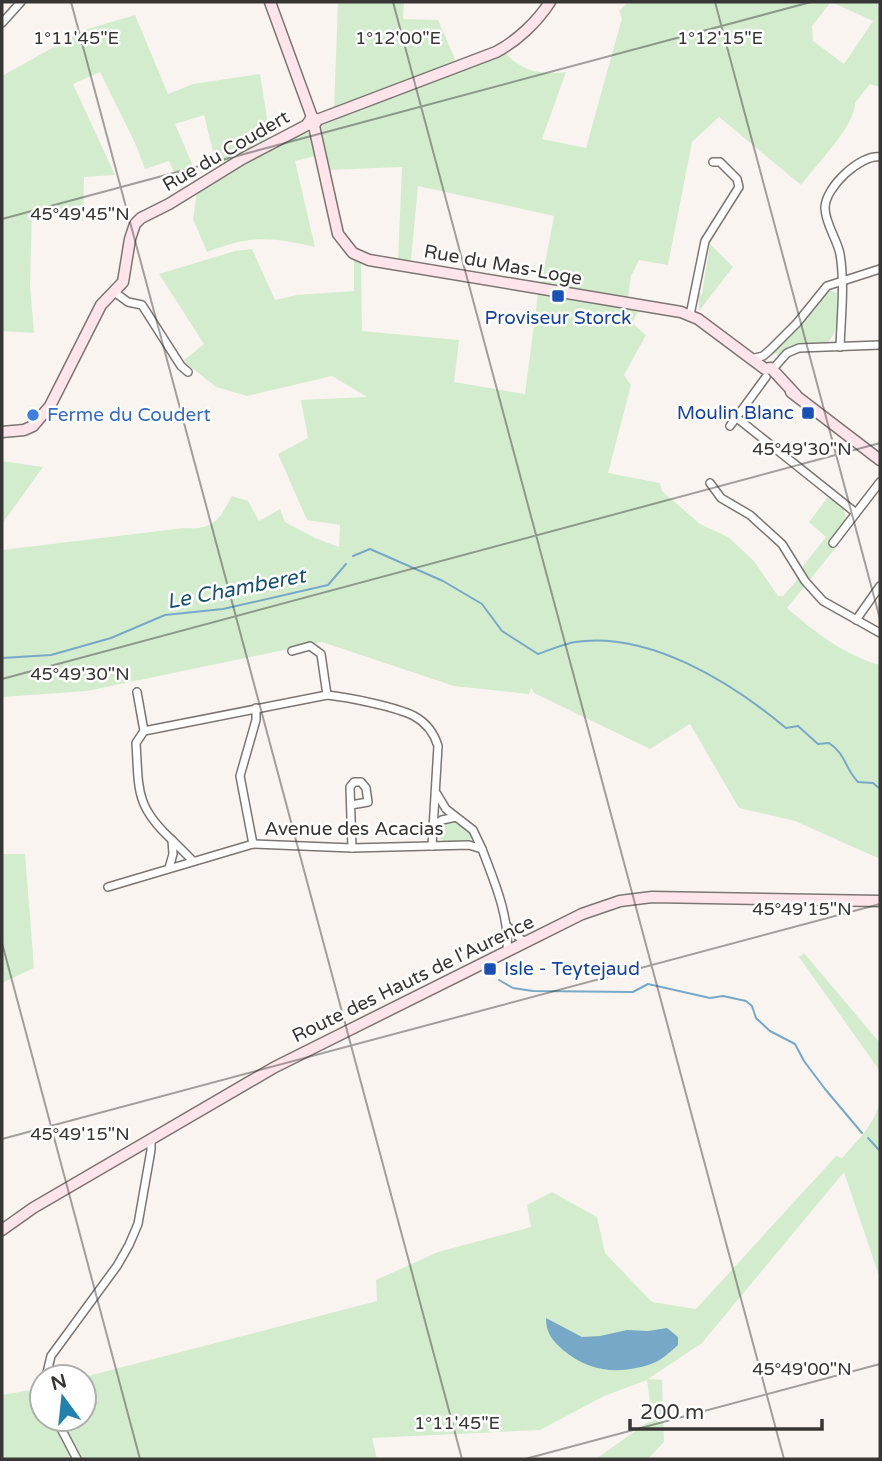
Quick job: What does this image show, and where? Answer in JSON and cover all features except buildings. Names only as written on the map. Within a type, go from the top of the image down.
[{"type":"main road","name":"Rue du Mas-Loge","points":[[270,2],[313,122],[338,234],[353,253],[369,260],[690,315],[769,372],[880,460]]},
{"type":"main road","name":"Rue du Coudert","points":[[2,432],[24,430],[42,418],[50,406],[101,305],[122,282],[130,239],[135,224],[141,218],[313,122],[496,52],[522,33],[550,2]]},
{"type":"main road","name":"Route des Hauts de l'Aurence","points":[[2,1230],[33,1208],[275,1067],[582,914],[634,898],[880,901]]},
{"type":"street","points":[[2,23],[21,2]]},
{"type":"street","points":[[840,346],[840,254],[825,208],[829,192],[867,157],[880,157]]},
{"type":"street","points":[[690,315],[705,241],[739,187],[737,179],[720,162],[713,162]]},
{"type":"street","points":[[750,359],[768,352],[797,323],[827,286],[841,280],[869,275],[880,269]]},
{"type":"street","points":[[113,291],[133,304],[142,305],[181,366],[188,372]]},
{"type":"street","points":[[730,426],[769,372],[792,350],[880,345]]},
{"type":"street","points":[[768,352],[769,372]]},
{"type":"street","points":[[737,418],[856,513]]},
{"type":"street","points":[[833,543],[880,482]]},
{"type":"street","points":[[710,483],[721,498],[750,515],[782,544],[805,581],[823,601],[880,633]]},
{"type":"street","points":[[856,620],[880,586]]},
{"type":"street","points":[[292,651],[310,646],[321,654],[327,695]]},
{"type":"street","points":[[137,692],[144,732]]},
{"type":"street","points":[[193,861],[157,827],[141,800],[136,743],[144,732],[327,695],[345,697],[413,715],[427,724],[435,735],[438,746],[437,793],[432,846]]},
{"type":"street","points":[[253,844],[240,776],[256,720],[256,708]]},
{"type":"street","points":[[437,793],[446,809],[473,830],[482,849],[507,926],[507,952]]},
{"type":"street","points":[[352,805],[352,848]]},
{"type":"street","points":[[434,825],[456,817]]},
{"type":"street","points":[[169,868],[173,854],[172,840]]},
{"type":"street","name":"Avenue des Acacias","points":[[108,887],[253,844],[352,848],[469,845],[482,849]]},
{"type":"street","points":[[507,926],[525,943]]},
{"type":"street","points":[[49,1363],[51,1356],[129,1245],[138,1224],[151,1138]]},
{"type":"street","points":[[63,1433],[77,1459]]},
{"type":"green space","points":[[338,2],[404,2],[403,19],[438,20],[455,59],[451,64],[334,108]]},
{"type":"green space","points":[[628,2],[831,2],[880,2],[880,87],[870,84],[855,103],[854,112],[842,134],[801,185],[719,117],[692,142],[668,265],[639,260],[631,276],[628,297],[541,284],[554,216],[418,186],[411,260],[398,260],[402,167],[329,170],[321,126],[502,49],[516,62],[531,70],[566,72],[542,139],[586,148],[622,18],[619,11]],"holes":[[[831,2],[873,21],[844,64],[813,41],[812,26]]]},
{"type":"green space","points":[[135,15],[168,94],[193,84],[260,74],[270,137],[217,168],[204,115],[175,124],[195,171],[178,181],[169,161],[145,169],[100,72],[73,84],[115,175],[84,177],[83,221],[32,212],[30,286],[34,333],[2,331],[2,76],[84,30]]},
{"type":"green space","points":[[302,132],[309,133],[316,156],[295,161],[315,247],[261,239],[222,246],[207,252],[193,219],[197,190]]},
{"type":"green space","points":[[710,244],[733,267],[699,311],[699,295],[702,294]]},
{"type":"green space","points":[[252,249],[275,300],[297,295],[354,291],[354,258],[361,262],[362,331],[459,340],[454,382],[525,394],[538,293],[639,310],[632,323],[646,335],[624,375],[631,385],[608,473],[660,483],[662,491],[700,524],[728,537],[754,561],[778,596],[783,596],[798,579],[803,566],[826,537],[809,522],[828,497],[844,510],[846,519],[830,539],[837,546],[787,608],[842,649],[880,665],[880,859],[795,821],[739,808],[690,724],[650,749],[534,693],[531,687],[529,694],[454,686],[322,642],[87,691],[2,697],[2,550],[202,527],[219,518],[232,496],[248,501],[259,521],[280,509],[285,522],[339,547],[340,525],[307,520],[278,454],[308,438],[301,400],[367,397],[332,376],[247,396],[216,387],[183,361],[204,344],[159,274],[235,251]]},
{"type":"green space","points":[[828,289],[837,293],[837,321],[831,339],[826,344],[803,343],[790,347],[779,357],[773,351],[790,336]]},
{"type":"green space","points":[[2,461],[43,467],[2,524]]},
{"type":"green space","points":[[455,820],[471,832],[469,841],[446,843],[439,838],[438,826]]},
{"type":"green space","points":[[2,854],[25,854],[34,968],[2,983]]},
{"type":"green space","points":[[804,953],[880,1043],[880,1071],[799,957]]},
{"type":"green space","points":[[880,1102],[880,1279],[844,1172],[702,1343],[648,1379],[662,1380],[664,1442],[648,1459],[596,1459],[652,1419],[647,1380],[604,1396],[540,1430],[372,1438],[377,1459],[2,1459],[2,1395],[28,1390],[28,1433],[98,1433],[98,1373],[377,1301],[376,1280],[438,1252],[531,1227],[527,1205],[552,1192],[597,1217],[605,1253],[652,1302],[696,1309],[836,1156],[842,1158],[869,1125]]},
{"type":"water","points":[[546,1318],[582,1337],[627,1330],[667,1328],[678,1337],[678,1345],[662,1359],[651,1364],[627,1370],[594,1367],[573,1357],[556,1343],[550,1336]]},
{"type":"waterway","name":"Le Chamberet","points":[[353,556],[370,549],[443,581],[482,604],[502,631],[538,654],[570,643],[603,641],[631,644],[688,664],[740,694],[786,728],[798,726],[818,744],[829,743],[839,752],[858,782],[873,783],[880,789]]},
{"type":"waterway","name":"Le Chamberet","points":[[2,658],[51,655],[111,638],[165,615],[223,609],[328,585],[346,564]]},
{"type":"waterway","points":[[499,980],[513,988],[533,991],[633,992],[648,984],[710,998],[723,996],[746,1001],[752,1006],[756,1018],[770,1031],[795,1044],[825,1089],[862,1133]]},
{"type":"waterway","points":[[868,1138],[880,1151]]},
{"type":"place","name":"Proviseur Storck","points":[[558,296]]},
{"type":"place","name":"Moulin Blanc","points":[[808,413]]},
{"type":"place","name":"Ferme du Coudert","points":[[33,415]]},
{"type":"place","name":"Isle - Teytejaud","points":[[490,969]]}]
